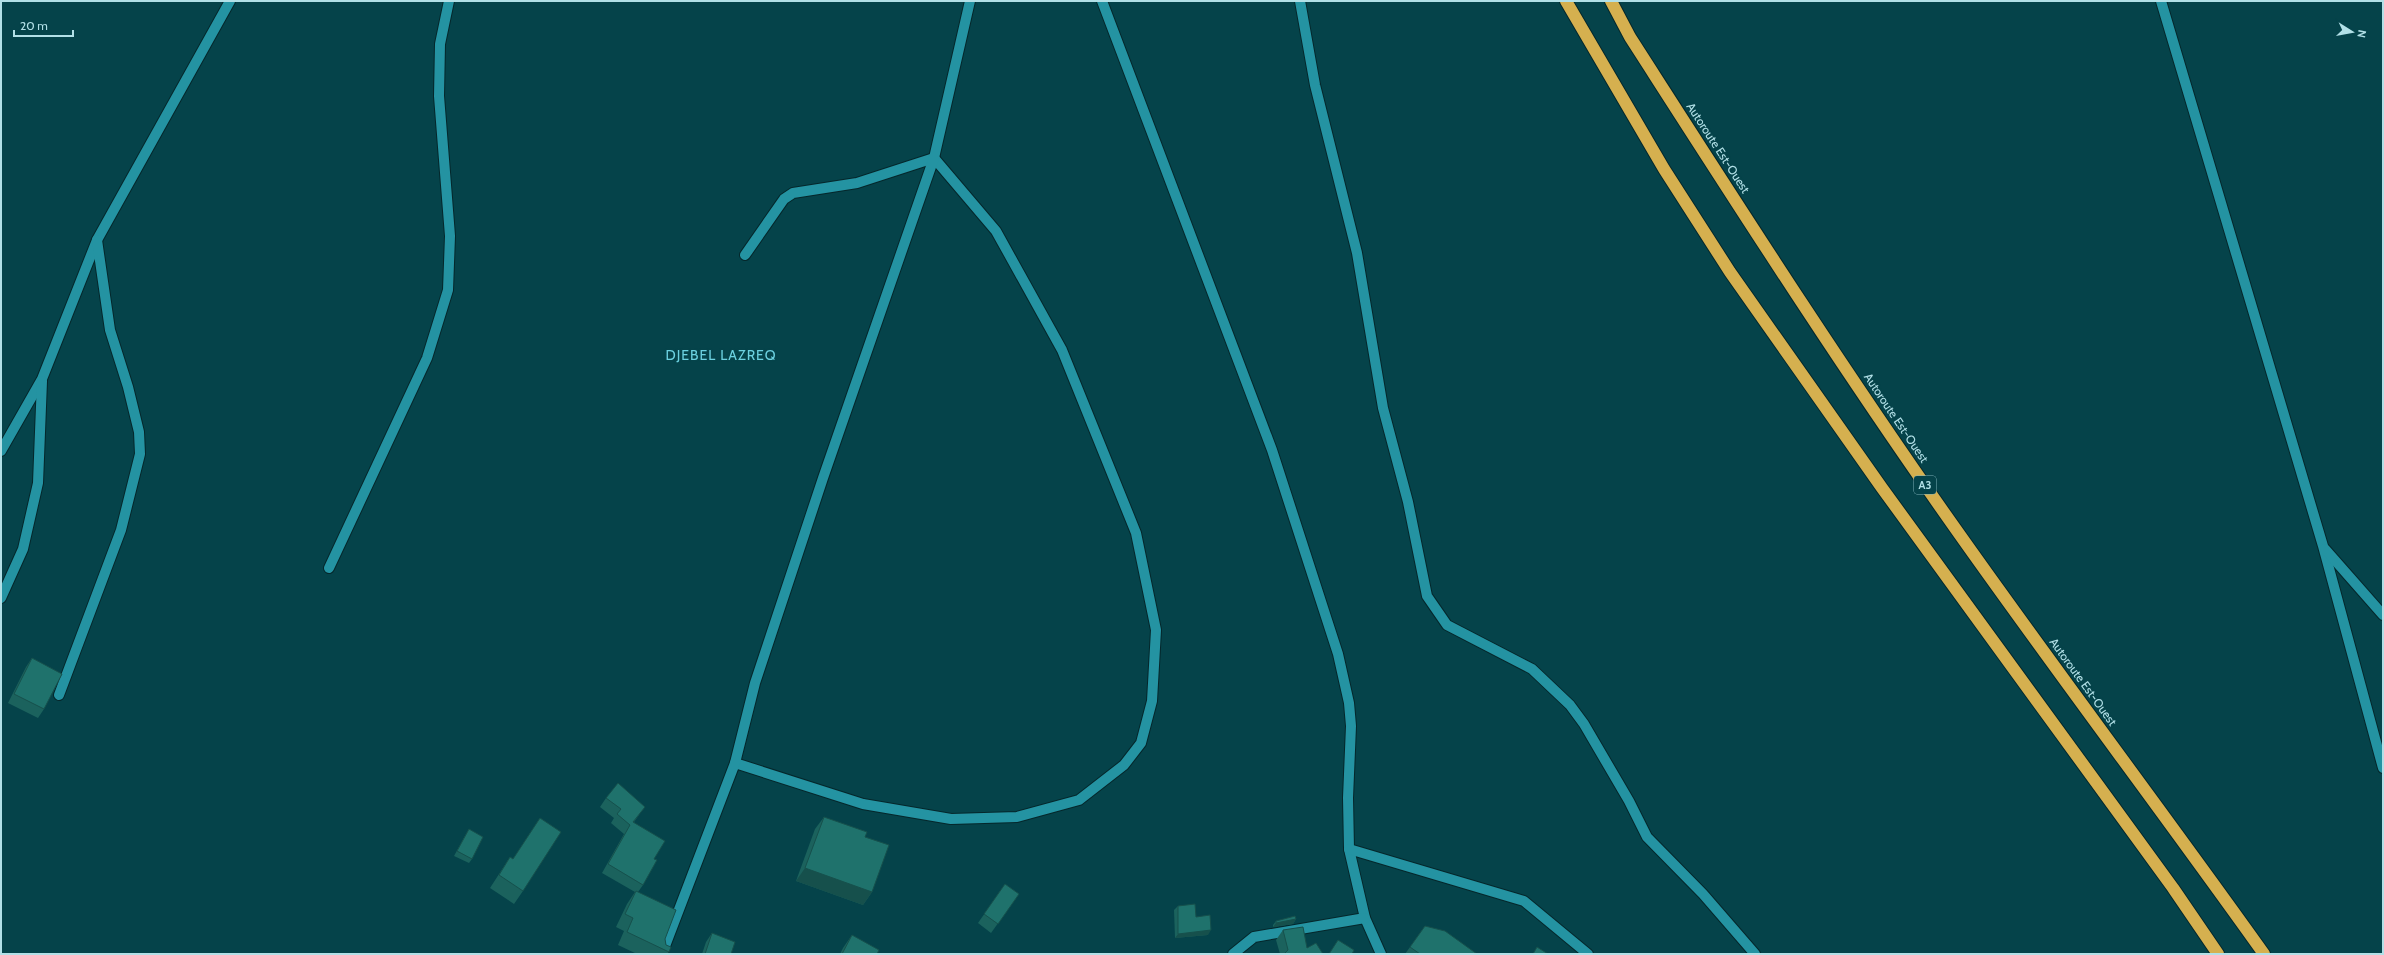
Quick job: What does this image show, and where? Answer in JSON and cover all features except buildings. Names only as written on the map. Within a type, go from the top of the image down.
[{"type":"highway","points":[[1566,1],[1660,162],[1730,272],[1882,488],[2173,888],[2218,954]]},
{"type":"highway","name":"Autoroute Est-Ouest","points":[[1610,1],[1630,37],[1792,290],[1912,465],[2096,724],[2264,954]]},
{"type":"street","points":[[1,451],[42,379],[97,240],[230,1]]},
{"type":"street","points":[[329,568],[427,358],[448,290],[450,236],[440,96],[440,44],[449,1]]},
{"type":"street","points":[[662,954],[735,763],[760,668],[826,470],[934,158],[970,1]]},
{"type":"street","points":[[1102,1],[1272,450],[1338,654],[1349,704],[1352,726],[1348,798],[1349,849],[1364,918],[1381,952]]},
{"type":"street","points":[[1300,1],[1315,85],[1357,253],[1383,408],[1408,502],[1427,596],[1447,625],[1532,669],[1570,705],[1584,724],[1629,801],[1646,836],[1703,894],[1755,954]]},
{"type":"street","points":[[2161,1],[2323,546],[2383,768]]},
{"type":"street","points":[[745,255],[784,199],[793,193],[857,183],[887,171],[934,158]]},
{"type":"street","points":[[735,763],[863,804],[951,819],[1017,817],[1079,800],[1124,765],[1141,743],[1152,701],[1156,630],[1136,533],[1062,350],[996,231],[934,158]]},
{"type":"street","points":[[58,695],[121,530],[140,454],[139,432],[128,387],[110,330],[97,240]]},
{"type":"street","points":[[1,598],[23,548],[38,483],[42,379]]},
{"type":"street","points":[[2323,546],[2383,615]]},
{"type":"street","points":[[1349,849],[1524,901],[1588,954]]},
{"type":"street","points":[[1233,954],[1254,937],[1364,918]]},
{"type":"district","name":"DJEBEL LAZREQ","points":[[721,355]]}]
